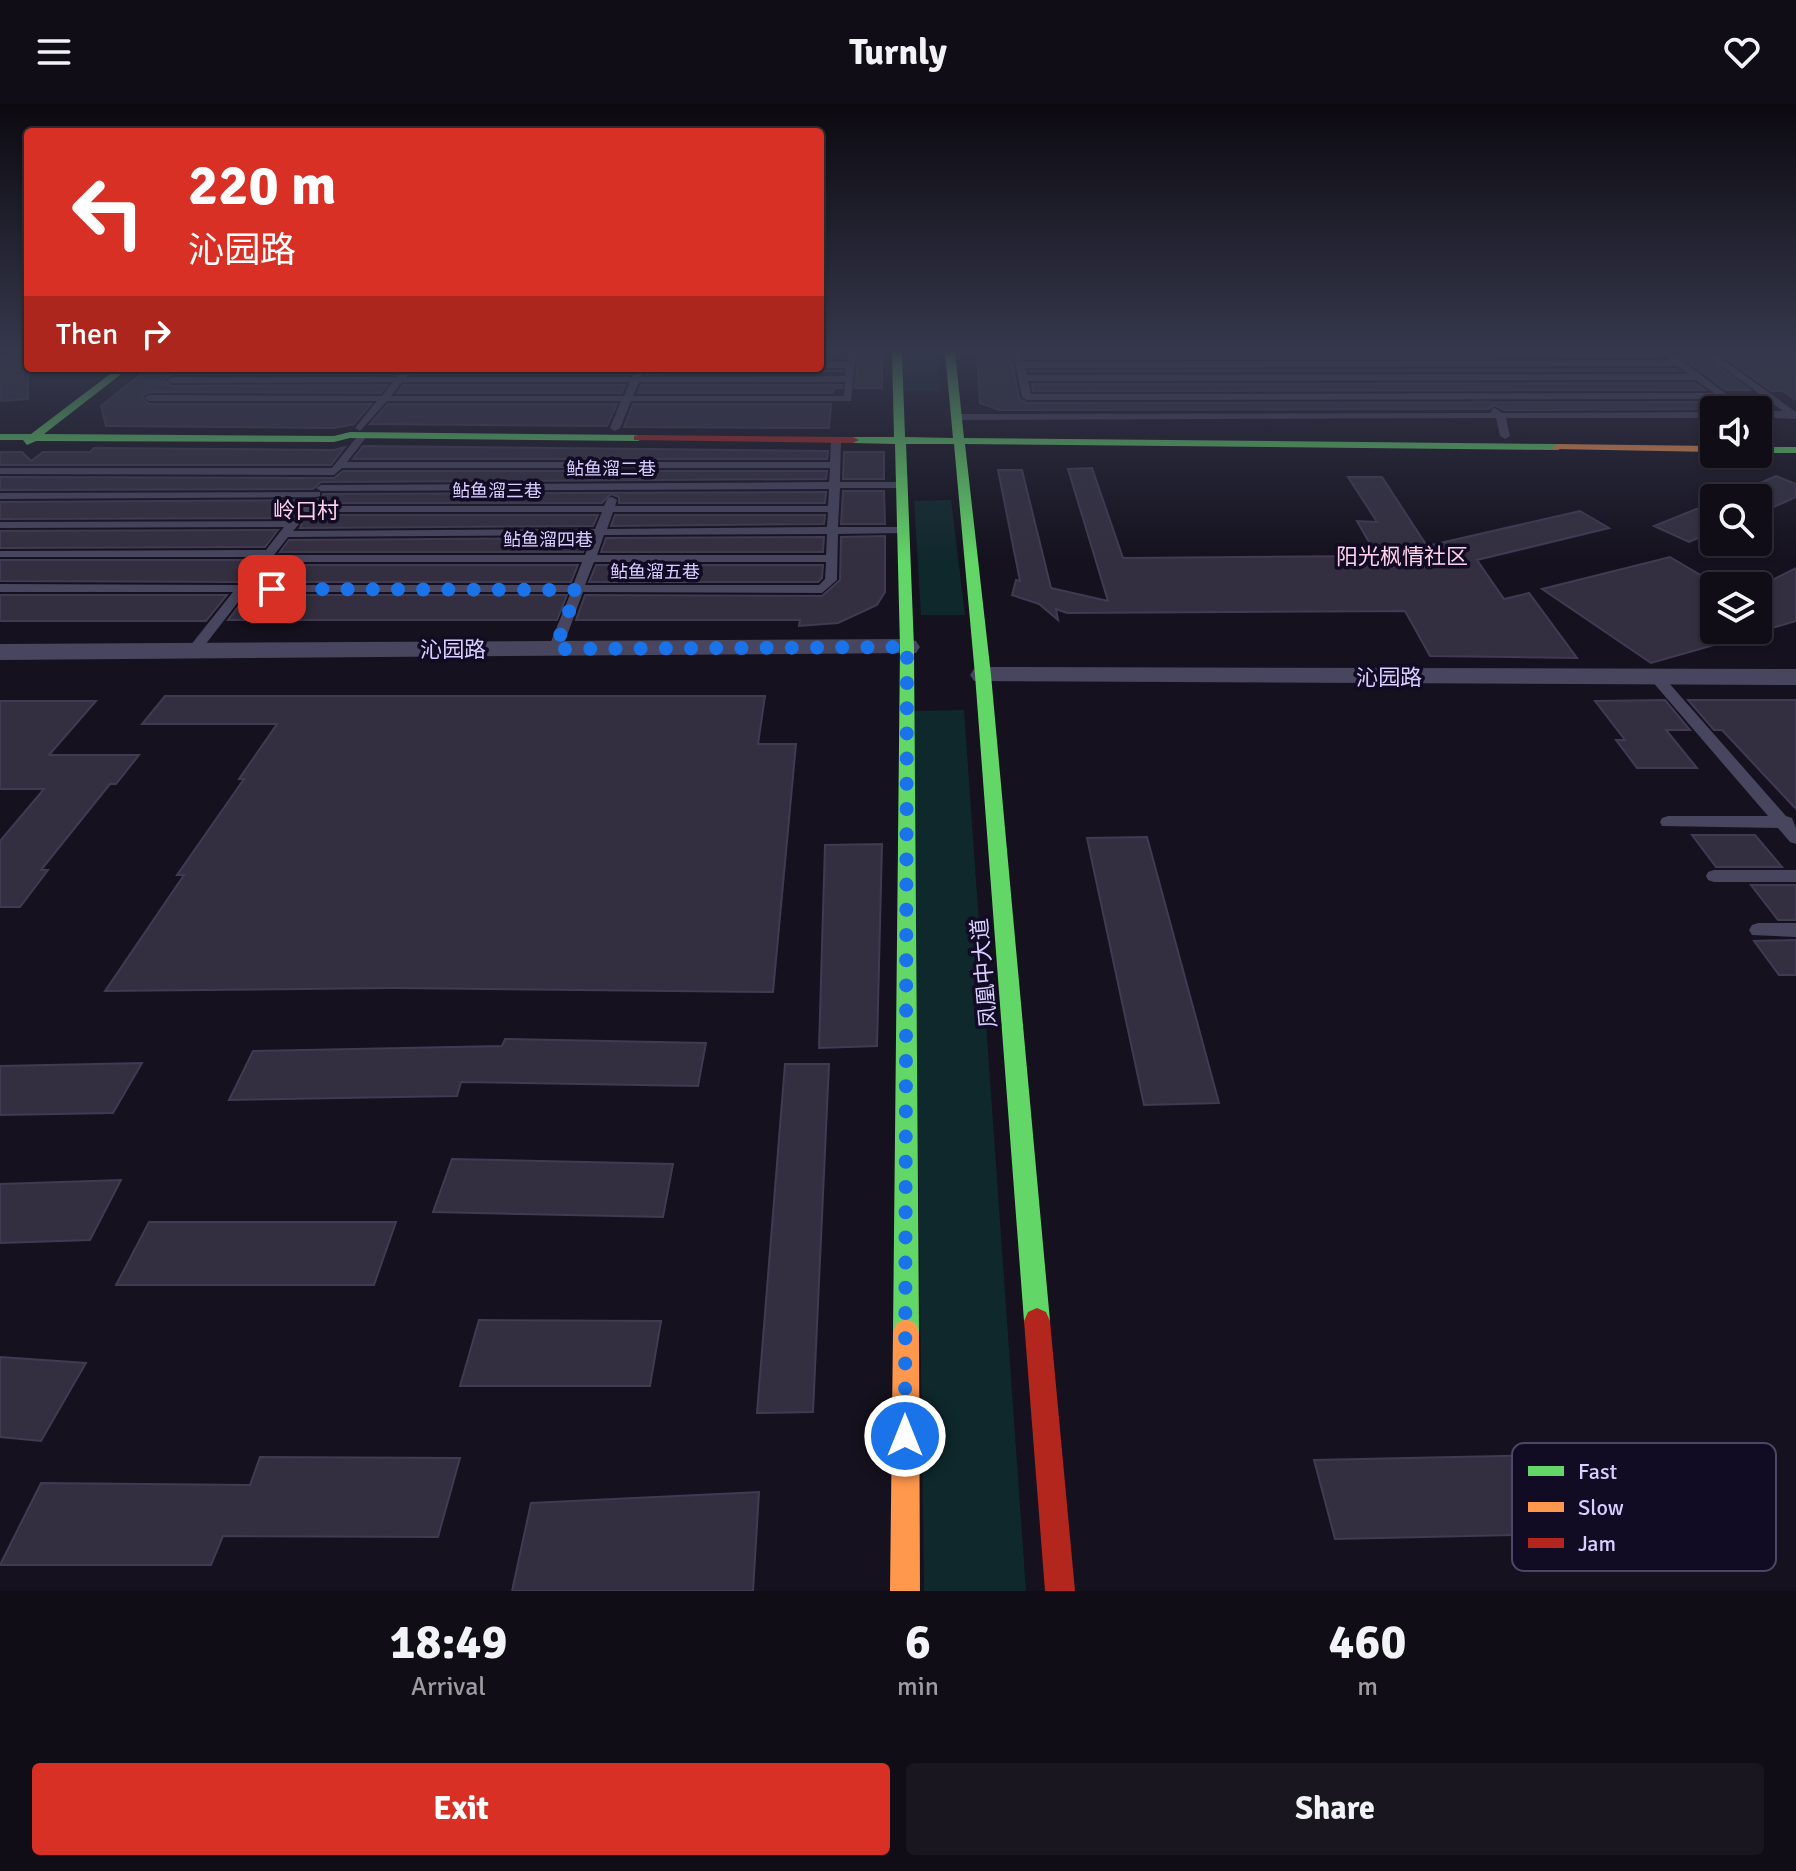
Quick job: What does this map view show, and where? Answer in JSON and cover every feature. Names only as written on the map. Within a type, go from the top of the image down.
[{"type":"main road","points":[[0,463],[55,421]]},
{"type":"main road","points":[[898,421],[907,647],[905,1591]]},
{"type":"main road","name":"凤凰中大道","points":[[959,421],[1060,1591]]},
{"type":"main road","points":[[0,426],[41,432],[334,439],[362,431],[615,428],[898,436]]},
{"type":"main road","points":[[362,431],[836,441],[960,431],[1503,427],[1700,436]]},
{"type":"main road","points":[[960,431],[1700,449]]},
{"type":"main road","points":[[0,437],[41,432]]},
{"type":"main road","points":[[1772,438],[1796,438]]},
{"type":"main road","points":[[1772,450],[1796,450]]},
{"type":"main road","points":[[900,490],[933,495],[966,494]]},
{"type":"street","name":"沁园路","points":[[0,652],[907,647]]},
{"type":"street","name":"沁园路","points":[[983,675],[1796,677]]},
{"type":"lane","points":[[193,651],[337,468],[368,421]]},
{"type":"lane","points":[[615,428],[618,421]]},
{"type":"lane","points":[[960,431],[1177,421]]},
{"type":"lane","points":[[1348,421],[1503,427],[1602,421]]},
{"type":"lane","points":[[1499,421],[1503,427]]},
{"type":"lane","points":[[555,649],[636,439]]},
{"type":"lane","name":"鲇鱼溜五巷","points":[[0,588],[822,589],[831,580],[836,441]]},
{"type":"lane","points":[[0,471],[836,465]]},
{"type":"lane","name":"鲇鱼溜二巷","points":[[0,496],[617,487],[900,490]]},
{"type":"lane","name":"鲇鱼溜三巷","points":[[305,509],[834,509]]},
{"type":"lane","points":[[0,525],[599,533],[902,530]]},
{"type":"lane","name":"鲇鱼溜四巷","points":[[0,554],[832,558]]},
{"type":"lane","points":[[1656,677],[1789,822],[1796,838]]},
{"type":"lane","points":[[1668,822],[1789,822]]},
{"type":"lane","points":[[1714,876],[1796,876]]},
{"type":"lane","points":[[1758,930],[1796,930]]},
{"type":"green space","points":[[951,500],[965,615],[921,615],[914,501]]},
{"type":"green space","points":[[964,710],[1026,1591],[924,1591],[912,711]]},
{"type":"building","points":[[105,421],[356,421],[334,428],[106,426]]},
{"type":"building","points":[[372,421],[609,421],[607,426],[370,424]]},
{"type":"building","points":[[626,421],[830,421],[829,428],[624,427]]},
{"type":"building","points":[[363,446],[828,451],[827,459],[353,459]]},
{"type":"building","points":[[345,447],[331,465],[0,465],[0,452],[22,452],[31,461],[43,452],[90,452],[94,448],[334,450]]},
{"type":"building","points":[[844,452],[884,452],[884,479],[843,479]]},
{"type":"building","points":[[1092,468],[1123,558],[1377,556],[1357,521],[1377,522],[1348,477],[1382,477],[1427,546],[1580,511],[1609,528],[1477,560],[1504,599],[1529,593],[1577,658],[1430,656],[1405,611],[1067,613],[1056,609],[1058,620],[1039,604],[1012,595],[1016,580],[1020,581],[998,470],[1022,470],[1051,588],[1108,601],[1068,469]]},
{"type":"building","points":[[343,471],[827,471],[826,479],[321,482],[313,489],[0,490],[0,477],[334,478]]},
{"type":"building","points":[[1776,476],[1796,484],[1796,497],[1772,508],[1772,484],[1758,484]]},
{"type":"building","points":[[843,491],[884,491],[885,524],[841,524]]},
{"type":"building","points":[[826,492],[825,503],[619,503],[619,497],[611,494],[602,503],[305,503],[297,508],[305,515],[598,515],[593,526],[300,528],[302,523],[293,518],[0,519],[0,502],[316,500],[323,494]]},
{"type":"building","points":[[1700,508],[1700,537],[1689,542],[1654,526]]},
{"type":"building","points":[[615,515],[825,515],[824,524],[611,526]]},
{"type":"building","points":[[278,530],[265,547],[0,548],[0,531]]},
{"type":"building","points":[[885,536],[885,592],[877,605],[838,623],[799,626],[800,620],[576,620],[585,595],[822,596],[840,580],[841,537]]},
{"type":"building","points":[[824,537],[823,552],[601,552],[606,538]]},
{"type":"building","points":[[589,538],[583,552],[280,552],[289,540]]},
{"type":"building","points":[[1670,557],[1700,575],[1700,644],[1714,645],[1651,663],[1542,589]]},
{"type":"building","points":[[0,560],[255,560],[238,582],[0,581]]},
{"type":"building","points":[[270,565],[578,565],[571,582],[257,582]]},
{"type":"building","points":[[596,565],[823,565],[822,578],[818,582],[589,582]]},
{"type":"building","points":[[1796,568],[1796,621],[1772,628],[1772,580]]},
{"type":"building","points":[[0,595],[227,595],[206,621],[0,621]]},
{"type":"building","points":[[247,595],[567,595],[557,620],[228,620]]},
{"type":"building","points":[[165,696],[765,696],[758,744],[796,744],[773,992],[394,988],[105,991],[184,875],[177,875],[244,779],[239,779],[277,724],[142,724]]},
{"type":"building","points":[[1665,700],[1690,730],[1666,730],[1697,768],[1637,768],[1616,740],[1625,740],[1595,701]]},
{"type":"building","points":[[1688,700],[1796,700],[1796,809],[1722,730],[1714,730]]},
{"type":"building","points":[[0,701],[96,701],[49,755],[139,755],[116,784],[110,784],[41,870],[48,870],[20,907],[0,907],[0,841],[44,789],[0,789]]},
{"type":"building","points":[[1692,835],[1755,835],[1782,867],[1716,867]]},
{"type":"building","points":[[1147,837],[1219,1103],[1144,1105],[1087,838]]},
{"type":"building","points":[[882,844],[877,1046],[819,1048],[825,845]]},
{"type":"building","points":[[1751,885],[1796,885],[1796,920],[1778,920]]},
{"type":"building","points":[[1796,940],[1796,975],[1779,975],[1754,941]]},
{"type":"building","points":[[505,1039],[706,1043],[698,1086],[461,1082],[457,1096],[229,1100],[253,1051],[502,1046]]},
{"type":"building","points":[[142,1063],[113,1113],[0,1115],[0,1066]]},
{"type":"building","points":[[785,1064],[829,1064],[813,1412],[757,1413]]},
{"type":"building","points":[[452,1159],[673,1164],[663,1217],[433,1212]]},
{"type":"building","points":[[121,1180],[90,1240],[0,1243],[0,1184]]},
{"type":"building","points":[[149,1222],[396,1222],[374,1285],[116,1285]]},
{"type":"building","points":[[479,1320],[661,1321],[650,1386],[460,1386]]},
{"type":"building","points":[[0,1357],[86,1363],[41,1441],[0,1437]]},
{"type":"building","points":[[1512,1456],[1512,1535],[1335,1539],[1314,1460]]},
{"type":"building","points":[[260,1457],[460,1458],[438,1537],[223,1536],[211,1565],[0,1565],[41,1483],[250,1485]]},
{"type":"building","points":[[759,1492],[753,1591],[512,1591],[531,1503]]},
{"type":"traffic: fast","points":[[27,442],[54,421]]},
{"type":"traffic: fast","points":[[899,421],[907,647],[906,1332]]},
{"type":"traffic: fast","points":[[957,421],[983,675],[1037,1321]]},
{"type":"traffic: fast","points":[[0,437],[334,439],[350,435],[638,438]]},
{"type":"traffic: fast","points":[[853,440],[1558,447]]},
{"type":"traffic: fast","points":[[1772,450],[1796,450]]},
{"type":"traffic: slow","points":[[1558,447],[1700,449]]},
{"type":"traffic: slow","points":[[905,1591],[906,1332]]},
{"type":"traffic: jam","points":[[638,438],[853,440]]},
{"type":"traffic: jam","points":[[1037,1321],[1060,1591]]},
{"type":"district","name":"岭口村","points":[[306,510]]},
{"type":"district","name":"阳光枫情社区","points":[[1402,556]]},
{"type":"route","points":[[272,589],[577,590],[555,649],[907,647],[905,1436]]}]
